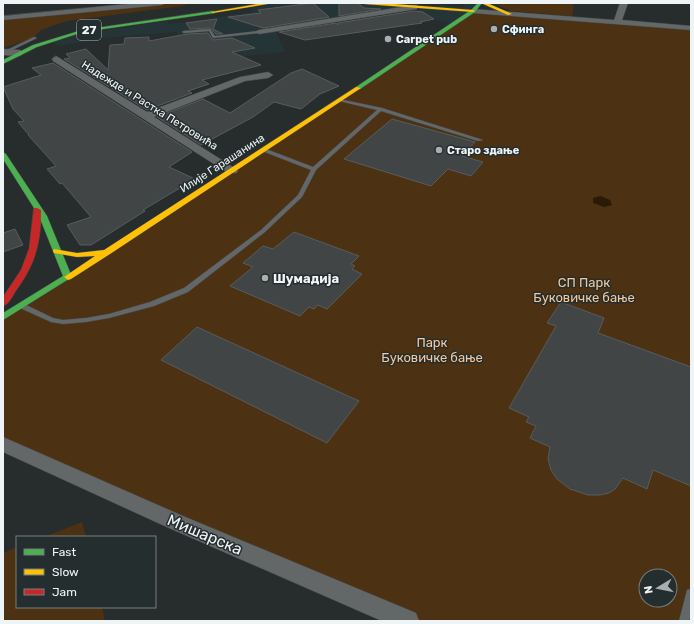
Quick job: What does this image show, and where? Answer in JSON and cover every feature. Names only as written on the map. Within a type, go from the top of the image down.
[{"type":"main road","name":"27","points":[[3,62],[48,41],[82,31],[272,3]]},
{"type":"main road","points":[[364,3],[473,11]]},
{"type":"main road","points":[[481,3],[510,14]]},
{"type":"main road","name":"Илије Гарашанина","points":[[3,317],[54,282],[68,277],[341,100],[473,11],[481,3]]},
{"type":"main road","points":[[206,4],[223,6],[256,6]]},
{"type":"main road","points":[[161,19],[189,6]]},
{"type":"main road","points":[[3,154],[36,204],[48,226],[56,251],[68,277]]},
{"type":"main road","points":[[3,303],[22,276],[32,257],[38,231],[36,204]]},
{"type":"main road","points":[[56,251],[77,255],[107,252]]},
{"type":"main road","points":[[32,257],[36,266]]},
{"type":"street","points":[[3,18],[162,3]]},
{"type":"street","points":[[617,22],[624,3]]},
{"type":"street","points":[[260,32],[414,7]]},
{"type":"street","points":[[473,11],[691,28]]},
{"type":"street","points":[[4,52],[20,53]]},
{"type":"street","name":"Надежде и Растка Петровића","points":[[56,59],[232,171]]},
{"type":"street","points":[[147,116],[243,79],[268,75]]},
{"type":"street","name":"Мишарска","points":[[3,444],[176,522],[408,621]]},
{"type":"lane","points":[[184,32],[210,30],[214,37],[260,32]]},
{"type":"lane","points":[[4,52],[35,38]]},
{"type":"lane","points":[[341,100],[380,109],[480,140]]},
{"type":"lane","points":[[22,305],[51,320],[62,322],[86,320],[110,316],[152,304],[186,290],[263,231],[300,196],[314,168],[380,109]]},
{"type":"lane","points":[[264,150],[314,168]]},
{"type":"lane","points":[[684,621],[691,594]]},
{"type":"shaded area","points":[[279,3],[376,3],[462,7],[465,3],[480,3],[453,23],[435,20],[425,12],[419,13],[414,10],[401,10],[316,23],[319,26],[276,32],[285,52],[203,60],[183,34],[178,35],[177,32],[102,38],[61,46],[51,43],[82,34],[167,21],[170,24],[253,12],[251,8]]},
{"type":"shaded area","points":[[601,196],[610,200],[612,205],[604,207],[593,203],[593,198]]},
{"type":"green space","points":[[190,3],[182,6],[67,21],[41,30],[33,38],[3,48],[3,20]]},
{"type":"green space","points":[[492,3],[574,3],[572,16],[511,11]]},
{"type":"green space","name":"Парк Буковичке бање","points":[[473,11],[691,28],[691,621],[408,621],[3,443],[3,316]]},
{"type":"green space","points":[[82,522],[86,536],[47,536]]},
{"type":"green space","points":[[16,547],[16,608],[102,608],[105,621],[3,621],[3,553]]},
{"type":"building","points":[[313,3],[329,17],[263,28],[228,17],[261,13],[258,10]]},
{"type":"building","points":[[339,3],[358,3],[364,8],[381,9],[339,16]]},
{"type":"building","points":[[414,11],[423,12],[434,19],[420,22],[422,23],[305,40],[279,32],[336,23],[338,25],[338,23]]},
{"type":"building","points":[[217,19],[213,29],[223,34],[216,34],[210,28],[190,29],[186,23]]},
{"type":"building","points":[[208,33],[213,40],[232,38],[255,48],[232,52],[261,65],[202,80],[209,84],[188,91],[192,93],[147,110],[64,59],[70,58],[66,54],[86,49],[108,70],[110,45],[124,44],[125,38],[149,37],[149,41],[187,34]]},
{"type":"building","points":[[53,63],[192,152],[169,167],[195,179],[143,210],[145,211],[91,245],[80,245],[67,225],[91,217],[62,183],[60,184],[47,169],[56,166],[18,122],[24,121],[13,109],[3,87],[41,75],[32,68]]},
{"type":"building","points":[[302,69],[339,86],[320,94],[301,109],[274,102],[253,117],[201,145],[157,117],[203,99],[230,113],[291,73]]},
{"type":"building","name":"Старо здање","points":[[392,119],[475,142],[462,156],[483,162],[471,176],[448,169],[431,186],[344,159]]},
{"type":"building","points":[[15,229],[23,245],[3,252],[3,233]]},
{"type":"building","name":"Шумадија","points":[[294,232],[359,256],[351,264],[355,266],[352,269],[362,274],[327,309],[318,305],[314,309],[309,307],[300,316],[230,286],[253,267],[243,263],[263,246],[273,249]]},
{"type":"building","points":[[561,302],[604,318],[598,333],[691,367],[691,486],[653,470],[647,489],[623,478],[615,489],[609,493],[588,495],[570,489],[557,479],[551,470],[548,459],[550,447],[530,438],[536,426],[526,422],[529,417],[509,408],[556,326],[547,323]]},
{"type":"building","points":[[197,327],[359,401],[327,443],[161,360]]},
{"type":"traffic: fast","points":[[358,88],[473,11],[480,3]]},
{"type":"traffic: fast","points":[[3,62],[35,46],[82,31],[213,12]]},
{"type":"traffic: fast","points":[[3,154],[43,216],[68,277],[3,317]]},
{"type":"traffic: slow","points":[[213,12],[272,3]]},
{"type":"traffic: slow","points":[[364,3],[473,11]]},
{"type":"traffic: slow","points":[[483,3],[510,14]]},
{"type":"traffic: slow","points":[[68,277],[358,88]]},
{"type":"traffic: slow","points":[[57,251],[77,255],[107,252]]},
{"type":"traffic: jam","points":[[3,303],[19,280],[30,260],[36,238],[37,210]]},
{"type":"place","name":"Сфинга","points":[[494,29]]},
{"type":"place","name":"Carpet pub","points":[[388,39]]},
{"type":"place","name":"Старо здање","points":[[439,150]]},
{"type":"place","name":"Шумадија","points":[[265,278]]},
{"type":"park label","name":"СП Парк Буковичке бање","points":[[584,290]]}]
